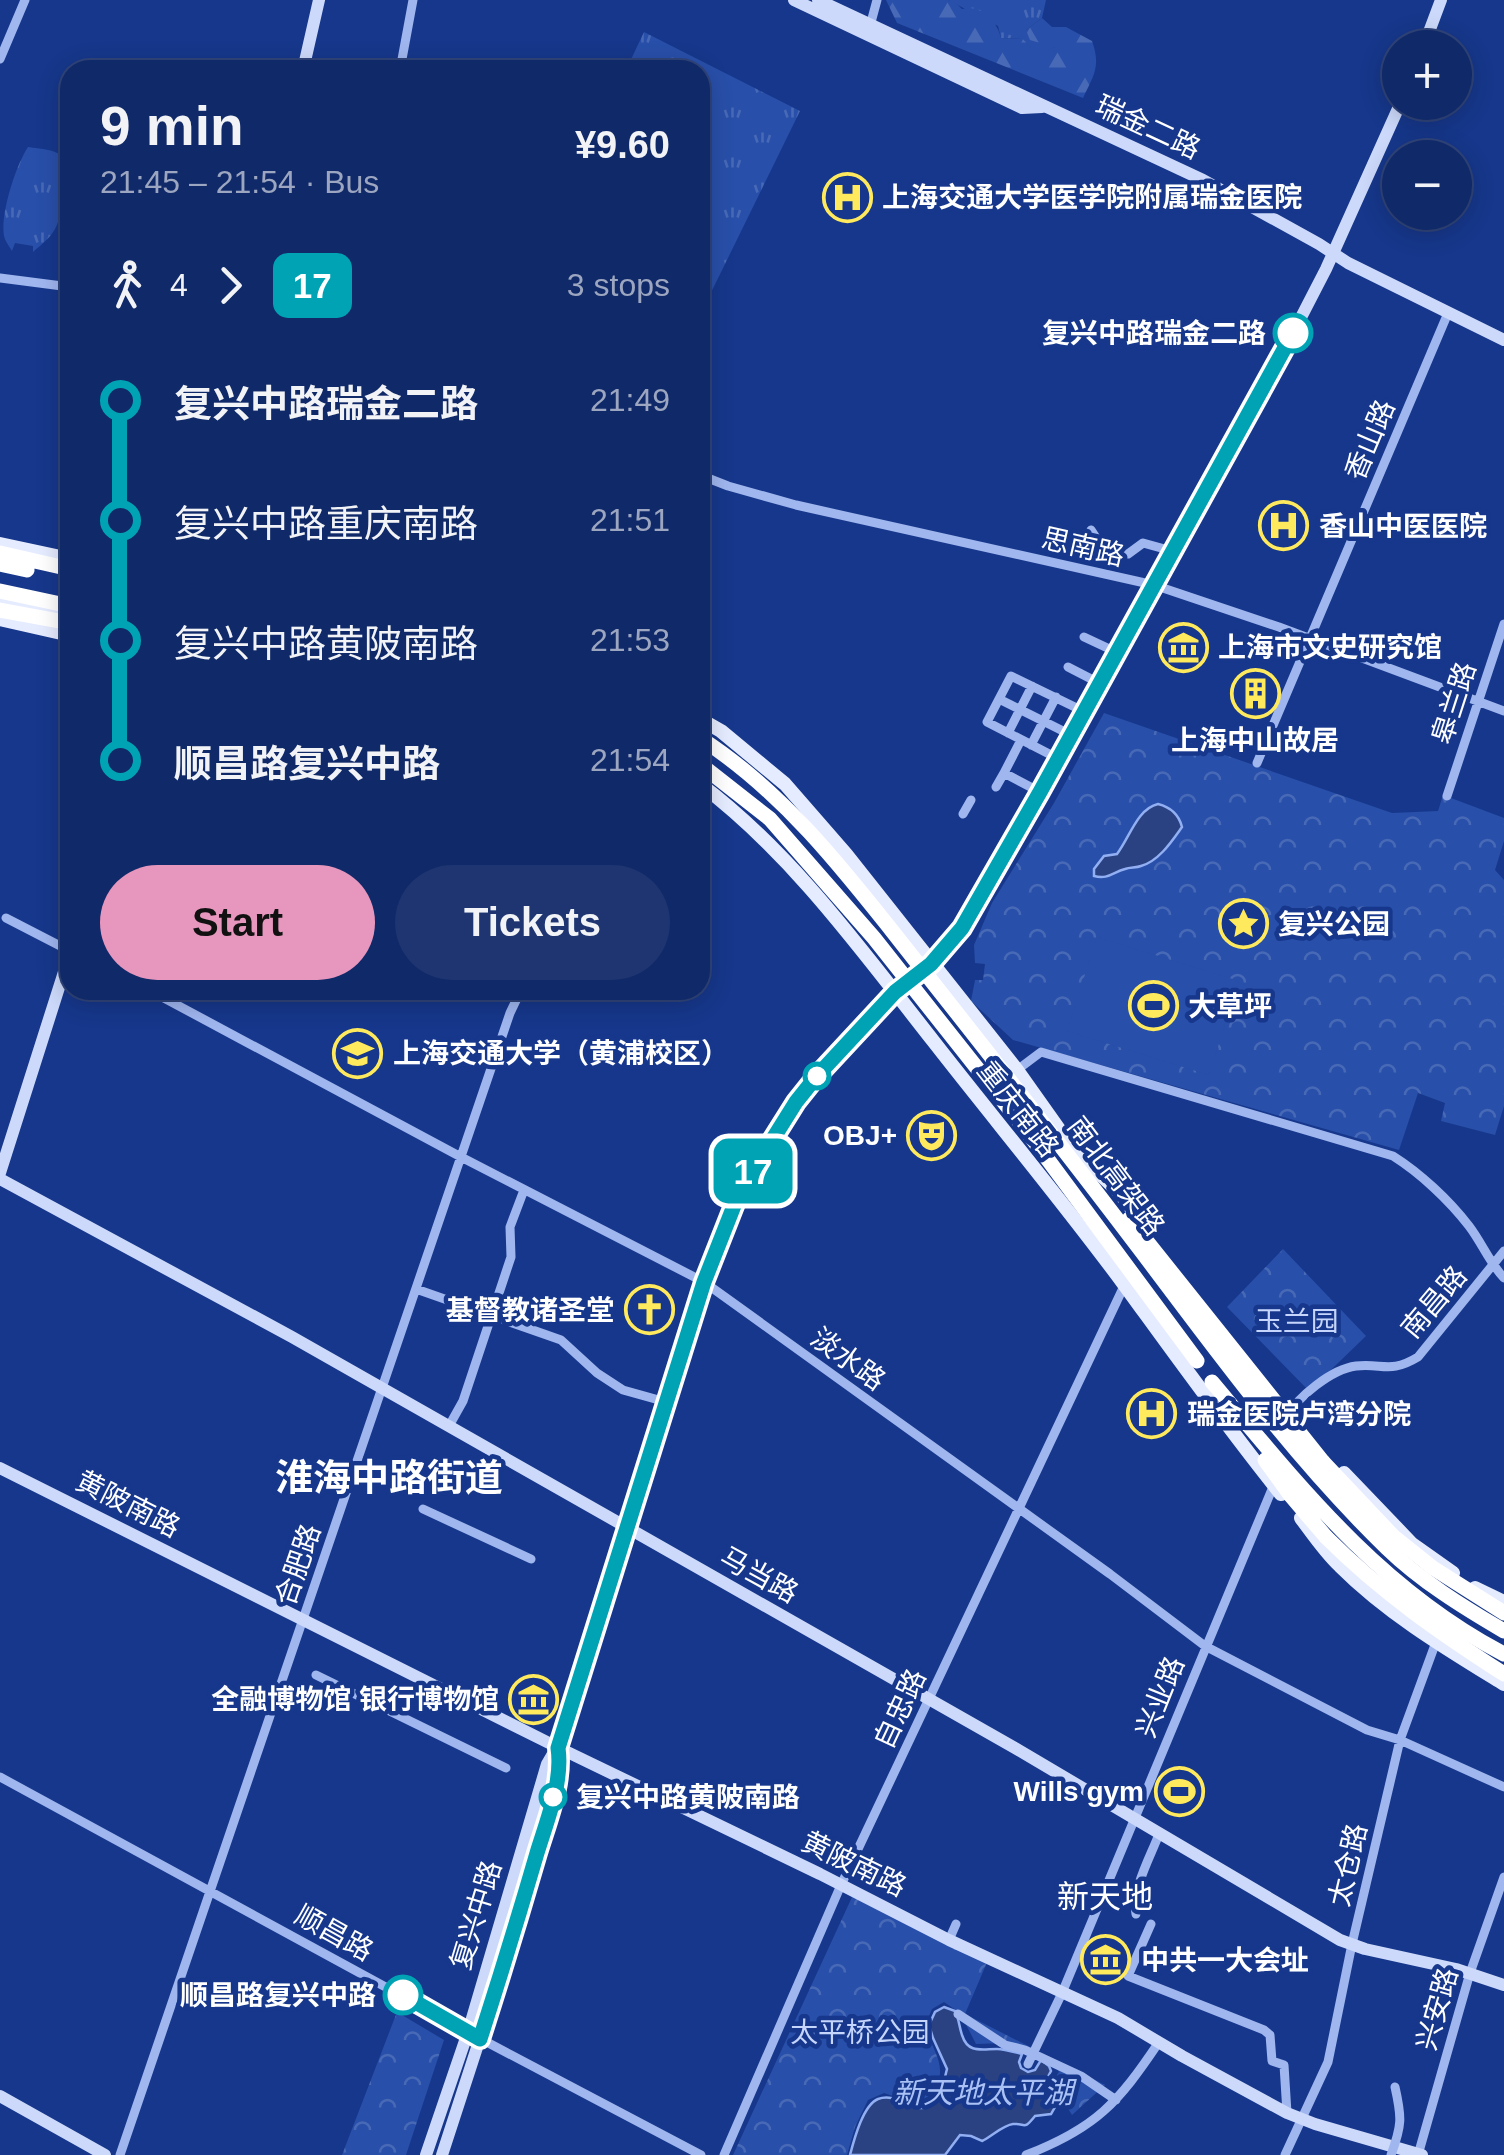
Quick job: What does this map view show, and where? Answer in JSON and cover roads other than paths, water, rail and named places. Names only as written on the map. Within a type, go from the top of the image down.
[{"type":"highway","points":[[0,559],[60,572]]},
{"type":"highway","points":[[0,591],[60,604]]},
{"type":"highway","points":[[0,610],[60,620]]},
{"type":"highway","name":"南北高架路","points":[[710,746],[785,805],[888,925],[1071,1152],[1298,1456],[1389,1550],[1434,1586],[1504,1629]]},
{"type":"highway","name":"南北高架路","points":[[710,769],[770,819],[874,938],[1026,1130],[1212,1382],[1286,1471],[1372,1562],[1423,1604],[1504,1656]]},
{"type":"highway","points":[[1071,1152],[1207,1314],[1289,1421],[1359,1500],[1393,1536],[1432,1568],[1504,1613]]},
{"type":"highway","points":[[1212,1382],[1291,1496],[1362,1574],[1405,1608],[1504,1674]]},
{"type":"main road","points":[[0,544],[60,557]]},
{"type":"main road","points":[[0,601],[60,612]]},
{"type":"main road","points":[[0,619],[60,633]]},
{"type":"main road","name":"重庆南路","points":[[710,726],[785,784],[846,854],[1017,1070],[1071,1152],[1192,1314],[1388,1543],[1458,1600],[1504,1629]]},
{"type":"main road","name":"重庆南路","points":[[710,793],[772,848],[895,992],[1338,1565],[1436,1642],[1504,1684]]},
{"type":"main road","name":"重庆南路","points":[[1071,1152],[1121,1194],[1285,1422],[1412,1544],[1476,1588],[1504,1602]]},
{"type":"main road","points":[[1131,1209],[1132,1232]]},
{"type":"main road","name":"重庆南路","points":[[1274,1485],[1308,1510],[1376,1572],[1456,1632],[1504,1656]]},
{"type":"street","points":[[0,59],[25,0]]},
{"type":"street","points":[[305,60],[319,0]]},
{"type":"street","points":[[402,60],[413,0]]},
{"type":"street","points":[[794,0],[1022,108],[1045,107]]},
{"type":"street","name":"瑞金二路","points":[[818,0],[1203,180],[1362,270],[1504,340]]},
{"type":"street","points":[[870,26],[878,0]]},
{"type":"street","points":[[1430,30],[1441,0]]},
{"type":"street","name":"复兴中路","points":[[426,2155],[513,1938],[553,1797],[560,1766],[558,1748],[704,1282],[739,1193],[816,1077],[895,992],[931,964],[962,928],[1294,332],[1393,120]]},
{"type":"street","points":[[0,278],[60,286]]},
{"type":"street","name":"香山路","points":[[1257,763],[1448,313]]},
{"type":"street","name":"思南路","points":[[710,479],[796,505],[1100,577],[1154,585],[1504,711]]},
{"type":"street","points":[[1091,530],[1106,552],[1100,577]]},
{"type":"street","points":[[1106,552],[1128,554],[1142,543],[1172,552]]},
{"type":"street","name":"皋兰路","points":[[1447,796],[1504,624]]},
{"type":"street","points":[[1084,636],[1116,652]]},
{"type":"street","points":[[1068,667],[1100,682]]},
{"type":"street","points":[[1057,758],[986,722],[1010,676],[1083,711]]},
{"type":"street","points":[[1008,733],[1032,686]]},
{"type":"street","points":[[996,787],[1056,697]]},
{"type":"street","points":[[999,698],[1071,735]]},
{"type":"street","points":[[710,746],[720,732]]},
{"type":"street","points":[[1004,773],[1040,792]]},
{"type":"street","points":[[963,814],[971,800]]},
{"type":"street","points":[[6,918],[60,947]]},
{"type":"street","points":[[0,1176],[60,984]]},
{"type":"street","name":"淡水路","points":[[168,1000],[460,1158],[704,1282],[1205,1646],[1367,1730],[1400,1740],[1504,1787]]},
{"type":"street","name":"合肥路","points":[[120,2155],[516,1000]]},
{"type":"street","points":[[1017,1070],[1042,1052],[1393,1156],[1469,1226],[1504,1278]]},
{"type":"street","name":"马当路","points":[[0,1176],[450,1426],[1340,1940],[1504,1985]]},
{"type":"street","points":[[450,1426],[463,1402],[492,1317],[511,1256],[510,1227],[524,1190]]},
{"type":"street","name":"南昌路","points":[[1285,1422],[1298,1401],[1337,1370],[1402,1367],[1418,1358],[1504,1251]]},
{"type":"street","name":"自忠路","points":[[724,2155],[841,1885],[1124,1286]]},
{"type":"street","points":[[416,1289],[561,1340],[623,1390],[666,1402]]},
{"type":"street","name":"兴业路","points":[[1028,2064],[1062,1993],[1274,1485],[1285,1422]]},
{"type":"street","name":"黄陂南路","points":[[0,1468],[558,1748],[949,1940],[1118,2018],[1287,2113],[1419,2155]]},
{"type":"street","points":[[423,1509],[531,1559]]},
{"type":"street","name":"太仓路","points":[[1285,2155],[1328,2062],[1400,1740],[1436,1642]]},
{"type":"street","points":[[316,1675],[506,1768]]},
{"type":"street","name":"顺昌路","points":[[0,1777],[701,2155]]},
{"type":"street","points":[[1136,1914],[1140,1880],[1159,1834]]},
{"type":"street","name":"兴安路","points":[[1419,2155],[1470,1974],[1504,1877]]},
{"type":"street","points":[[949,1940],[956,1924]]},
{"type":"street","points":[[1151,1924],[1128,1976],[1270,2035],[1272,2061],[1284,2065],[1287,2113]]},
{"type":"street","points":[[958,2014],[1005,2045],[1033,2053],[1081,2076],[1116,2100]]},
{"type":"street","name":"复兴中路","points":[[442,2155],[474,2035]]},
{"type":"street","points":[[1026,2155],[1089,2124],[1116,2100],[1159,2042]]},
{"type":"street","points":[[1391,2155],[1401,2126],[1395,2087]]},
{"type":"street","points":[[0,2096],[105,2155]]},
{"type":"water","points":[[1158,804],[1173,812],[1182,827],[1164,850],[1141,866],[1094,876],[1094,869],[1104,856],[1117,854],[1139,818]]},
{"type":"water","name":"新天地太平湖","points":[[944,2007],[955,2011],[965,2041],[972,2048],[1022,2054],[1021,2068],[1028,2072],[1035,2070],[1041,2060],[1049,2066],[1051,2071],[1043,2086],[1055,2107],[1051,2114],[1035,2116],[1026,2125],[1009,2125],[982,2141],[960,2135],[945,2155],[850,2155],[864,2115],[878,2099],[925,2108],[933,2103],[947,2069],[929,2025],[935,2012]]},
{"type":"place","name":"上海交通大学医学院附属瑞金医院","points":[[847,197]]},
{"type":"place","name":"复兴中路瑞金二路","points":[[1293,333]]},
{"type":"place","name":"香山中医医院","points":[[1284,526]]},
{"type":"place","name":"上海市文史研究馆","points":[[1183,647]]},
{"type":"place","name":"上海中山故居","points":[[1255,693]]},
{"type":"place","name":"复兴公园","points":[[1243,924]]},
{"type":"place","name":"大草坪","points":[[1153,1006]]},
{"type":"place","name":"上海交通大学（黄浦校区）","points":[[358,1053]]},
{"type":"place","name":"OBJ+","points":[[932,1135]]},
{"type":"place","name":"基督教诸圣堂","points":[[649,1310]]},
{"type":"place","name":"瑞金医院卢湾分院","points":[[1152,1414]]},
{"type":"place","name":"全融博物馆 银行博物馆","points":[[534,1699]]},
{"type":"place","name":"Wills gym","points":[[1179,1791]]},
{"type":"place","name":"复兴中路黄陂南路","points":[[553,1797]]},
{"type":"place","name":"中共一大会址","points":[[1106,1960]]},
{"type":"place","name":"顺昌路复兴中路","points":[[403,1995]]},
{"type":"district","name":"淮海中路街道","points":[[389,1478]]},
{"type":"district","name":"新天地","points":[[1105,1897]]},
{"type":"park label","name":"玉兰园","points":[[1297,1321]]},
{"type":"park label","name":"太平桥公园","points":[[860,2032]]}]
